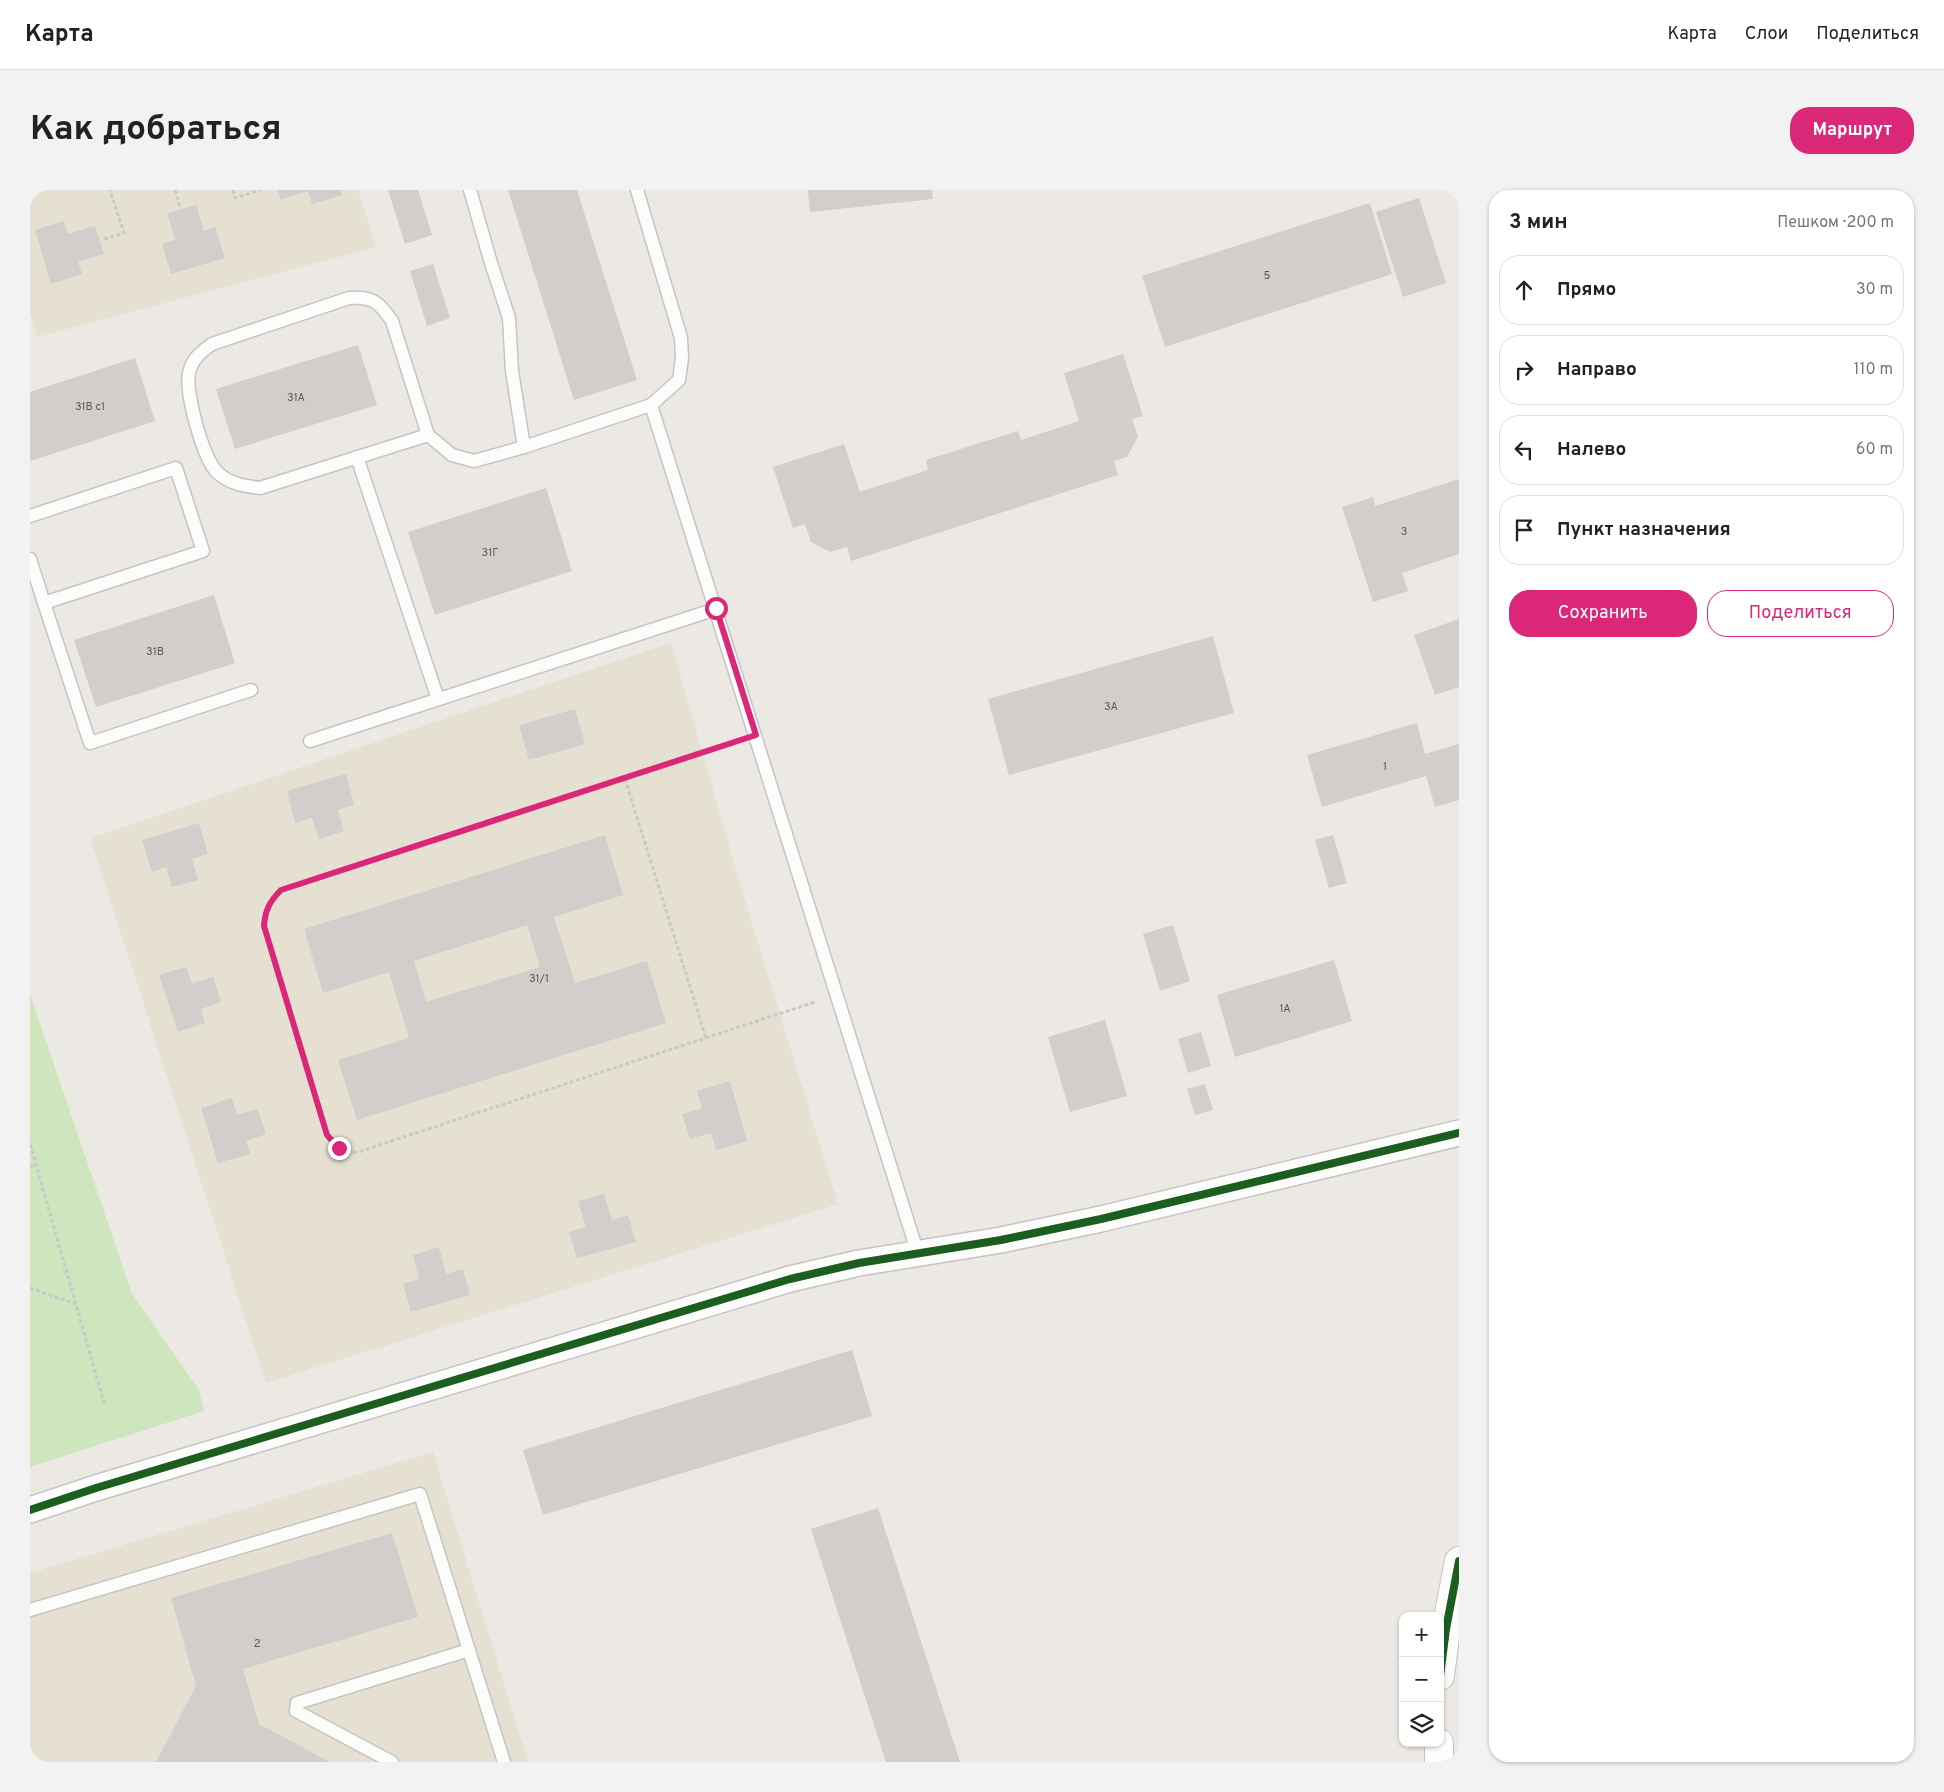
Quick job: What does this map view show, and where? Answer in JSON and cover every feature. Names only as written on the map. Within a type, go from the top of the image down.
[{"type":"street","points":[[30,1510],[96,1488],[790,1279],[859,1263],[918,1254],[1101,1219],[1459,1133]]},
{"type":"street","points":[[1442,1657],[1459,1560]]},
{"type":"street","points":[[1439,1747],[1439,1762]]},
{"type":"lane","points":[[470,190],[509,318],[512,371],[524,447]]},
{"type":"lane","points":[[428,435],[260,488],[237,485],[217,472],[206,456],[189,396],[189,374],[196,355],[212,344],[349,298],[365,297],[381,305],[392,321],[428,435],[452,455],[474,461],[524,447],[651,405],[678,380],[682,358],[681,338],[637,190]]},
{"type":"lane","points":[[651,405],[918,1254]]},
{"type":"lane","points":[[357,457],[438,699]]},
{"type":"lane","points":[[30,516],[176,468],[204,551],[44,603]]},
{"type":"lane","points":[[30,560],[90,743],[251,690]]},
{"type":"lane","points":[[310,740],[716,608]]},
{"type":"lane","points":[[30,1610],[420,1494],[504,1762]]},
{"type":"lane","points":[[392,1762],[296,1711],[297,1703],[469,1650]]},
{"type":"path","points":[[104,239],[124,233],[110,190]]},
{"type":"path","points":[[175,190],[180,207]]},
{"type":"path","points":[[233,190],[236,198],[260,190]]},
{"type":"path","points":[[756,735],[281,890],[272,899],[265,914],[264,926],[327,1135],[339,1148],[348,1152],[358,1152],[838,996]]},
{"type":"path","points":[[625,779],[706,1038]]},
{"type":"path","points":[[30,1144],[105,1406]]},
{"type":"path","points":[[30,1166],[36,1166]]},
{"type":"path","points":[[30,1288],[76,1304]]},
{"type":"shaded area","points":[[30,190],[358,190],[376,247],[37,337],[30,312]]},
{"type":"shaded area","points":[[671,643],[741,887],[838,1204],[266,1383],[90,838]]},
{"type":"shaded area","points":[[433,1452],[528,1762],[30,1762],[30,1573]]},
{"type":"green space","points":[[30,994],[132,1294],[199,1390],[204,1411],[30,1467]]},
{"type":"building","points":[[278,190],[340,190],[342,195],[312,204],[308,191],[281,200]]},
{"type":"building","points":[[388,190],[418,190],[432,235],[405,244]]},
{"type":"building","points":[[508,190],[577,190],[637,380],[574,400]]},
{"type":"building","points":[[808,190],[932,190],[933,199],[810,212]]},
{"type":"building","points":[[1419,198],[1446,283],[1403,297],[1376,212]]},
{"type":"building","points":[[1370,203],[1392,274],[1165,347],[1142,276]]},
{"type":"building","points":[[196,205],[204,231],[215,227],[225,258],[171,274],[162,244],[175,240],[167,213]]},
{"type":"building","points":[[64,221],[68,234],[95,226],[104,254],[78,262],[82,274],[51,284],[35,230]]},
{"type":"building","points":[[433,264],[450,318],[427,326],[410,271]]},
{"type":"building","points":[[358,345],[377,405],[235,449],[216,389]]},
{"type":"building","points":[[1123,354],[1143,416],[1132,419],[1138,436],[1127,457],[1114,461],[1118,475],[851,561],[847,547],[830,552],[811,542],[805,524],[793,528],[773,467],[844,444],[860,492],[928,470],[926,460],[1018,431],[1021,440],[1079,421],[1064,373]]},
{"type":"building","points":[[135,358],[155,421],[30,461],[30,392]]},
{"type":"building","points":[[1459,479],[1459,554],[1402,573],[1408,591],[1373,602],[1342,507],[1373,497],[1375,506]]},
{"type":"building","points":[[546,488],[572,571],[435,615],[408,532]]},
{"type":"building","points":[[214,595],[235,663],[96,707],[74,640]]},
{"type":"building","points":[[1459,619],[1459,687],[1435,695],[1414,635]]},
{"type":"building","points":[[1213,636],[1234,713],[1009,775],[988,699]]},
{"type":"building","points":[[575,709],[585,744],[529,760],[519,725]]},
{"type":"building","points":[[1417,723],[1425,754],[1459,744],[1459,800],[1435,807],[1426,776],[1322,807],[1307,755]]},
{"type":"building","points":[[346,774],[354,805],[338,810],[344,831],[319,839],[312,818],[295,823],[287,791]]},
{"type":"building","points":[[199,823],[208,854],[192,859],[198,880],[172,887],[166,867],[152,872],[142,840]]},
{"type":"building","points":[[605,835],[623,895],[554,917],[575,983],[647,961],[666,1023],[357,1120],[338,1060],[409,1038],[389,972],[323,993],[304,929]],"holes":[[[527,925],[540,967],[426,1002],[414,961]]]},
{"type":"building","points":[[1333,835],[1347,883],[1329,888],[1315,840]]},
{"type":"building","points":[[1173,925],[1190,981],[1160,991],[1143,934]]},
{"type":"building","points":[[1334,960],[1352,1021],[1235,1057],[1217,995]]},
{"type":"building","points":[[186,967],[192,983],[213,977],[221,1002],[201,1009],[205,1023],[178,1032],[159,975]]},
{"type":"building","points":[[1105,1020],[1127,1096],[1070,1112],[1048,1037]]},
{"type":"building","points":[[1201,1032],[1211,1066],[1188,1073],[1178,1039]]},
{"type":"building","points":[[730,1081],[747,1141],[716,1150],[711,1133],[690,1139],[682,1114],[702,1108],[697,1091]]},
{"type":"building","points":[[1205,1084],[1213,1110],[1195,1115],[1187,1089]]},
{"type":"building","points":[[232,1098],[237,1115],[258,1109],[266,1134],[246,1141],[250,1154],[218,1163],[201,1108]]},
{"type":"building","points":[[604,1194],[612,1220],[628,1215],[636,1242],[577,1258],[569,1232],[586,1227],[578,1201]]},
{"type":"building","points":[[439,1247],[446,1274],[463,1269],[470,1295],[411,1312],[403,1284],[419,1279],[413,1255]]},
{"type":"building","points":[[852,1350],[872,1416],[543,1515],[523,1450]]},
{"type":"building","points":[[878,1508],[960,1762],[886,1762],[811,1529]]},
{"type":"building","points":[[392,1533],[418,1617],[243,1669],[259,1724],[330,1762],[156,1762],[196,1686],[171,1598]]},
{"type":"cycle path","points":[[30,1510],[96,1488],[790,1279],[859,1263],[1001,1240],[1101,1219],[1459,1133]]},
{"type":"cycle path","points":[[1442,1657],[1459,1561]]},
{"type":"route","points":[[339,1148],[333,1144],[327,1135],[264,926],[267,907],[272,899],[281,890],[703,754],[756,735],[716,608]]}]
